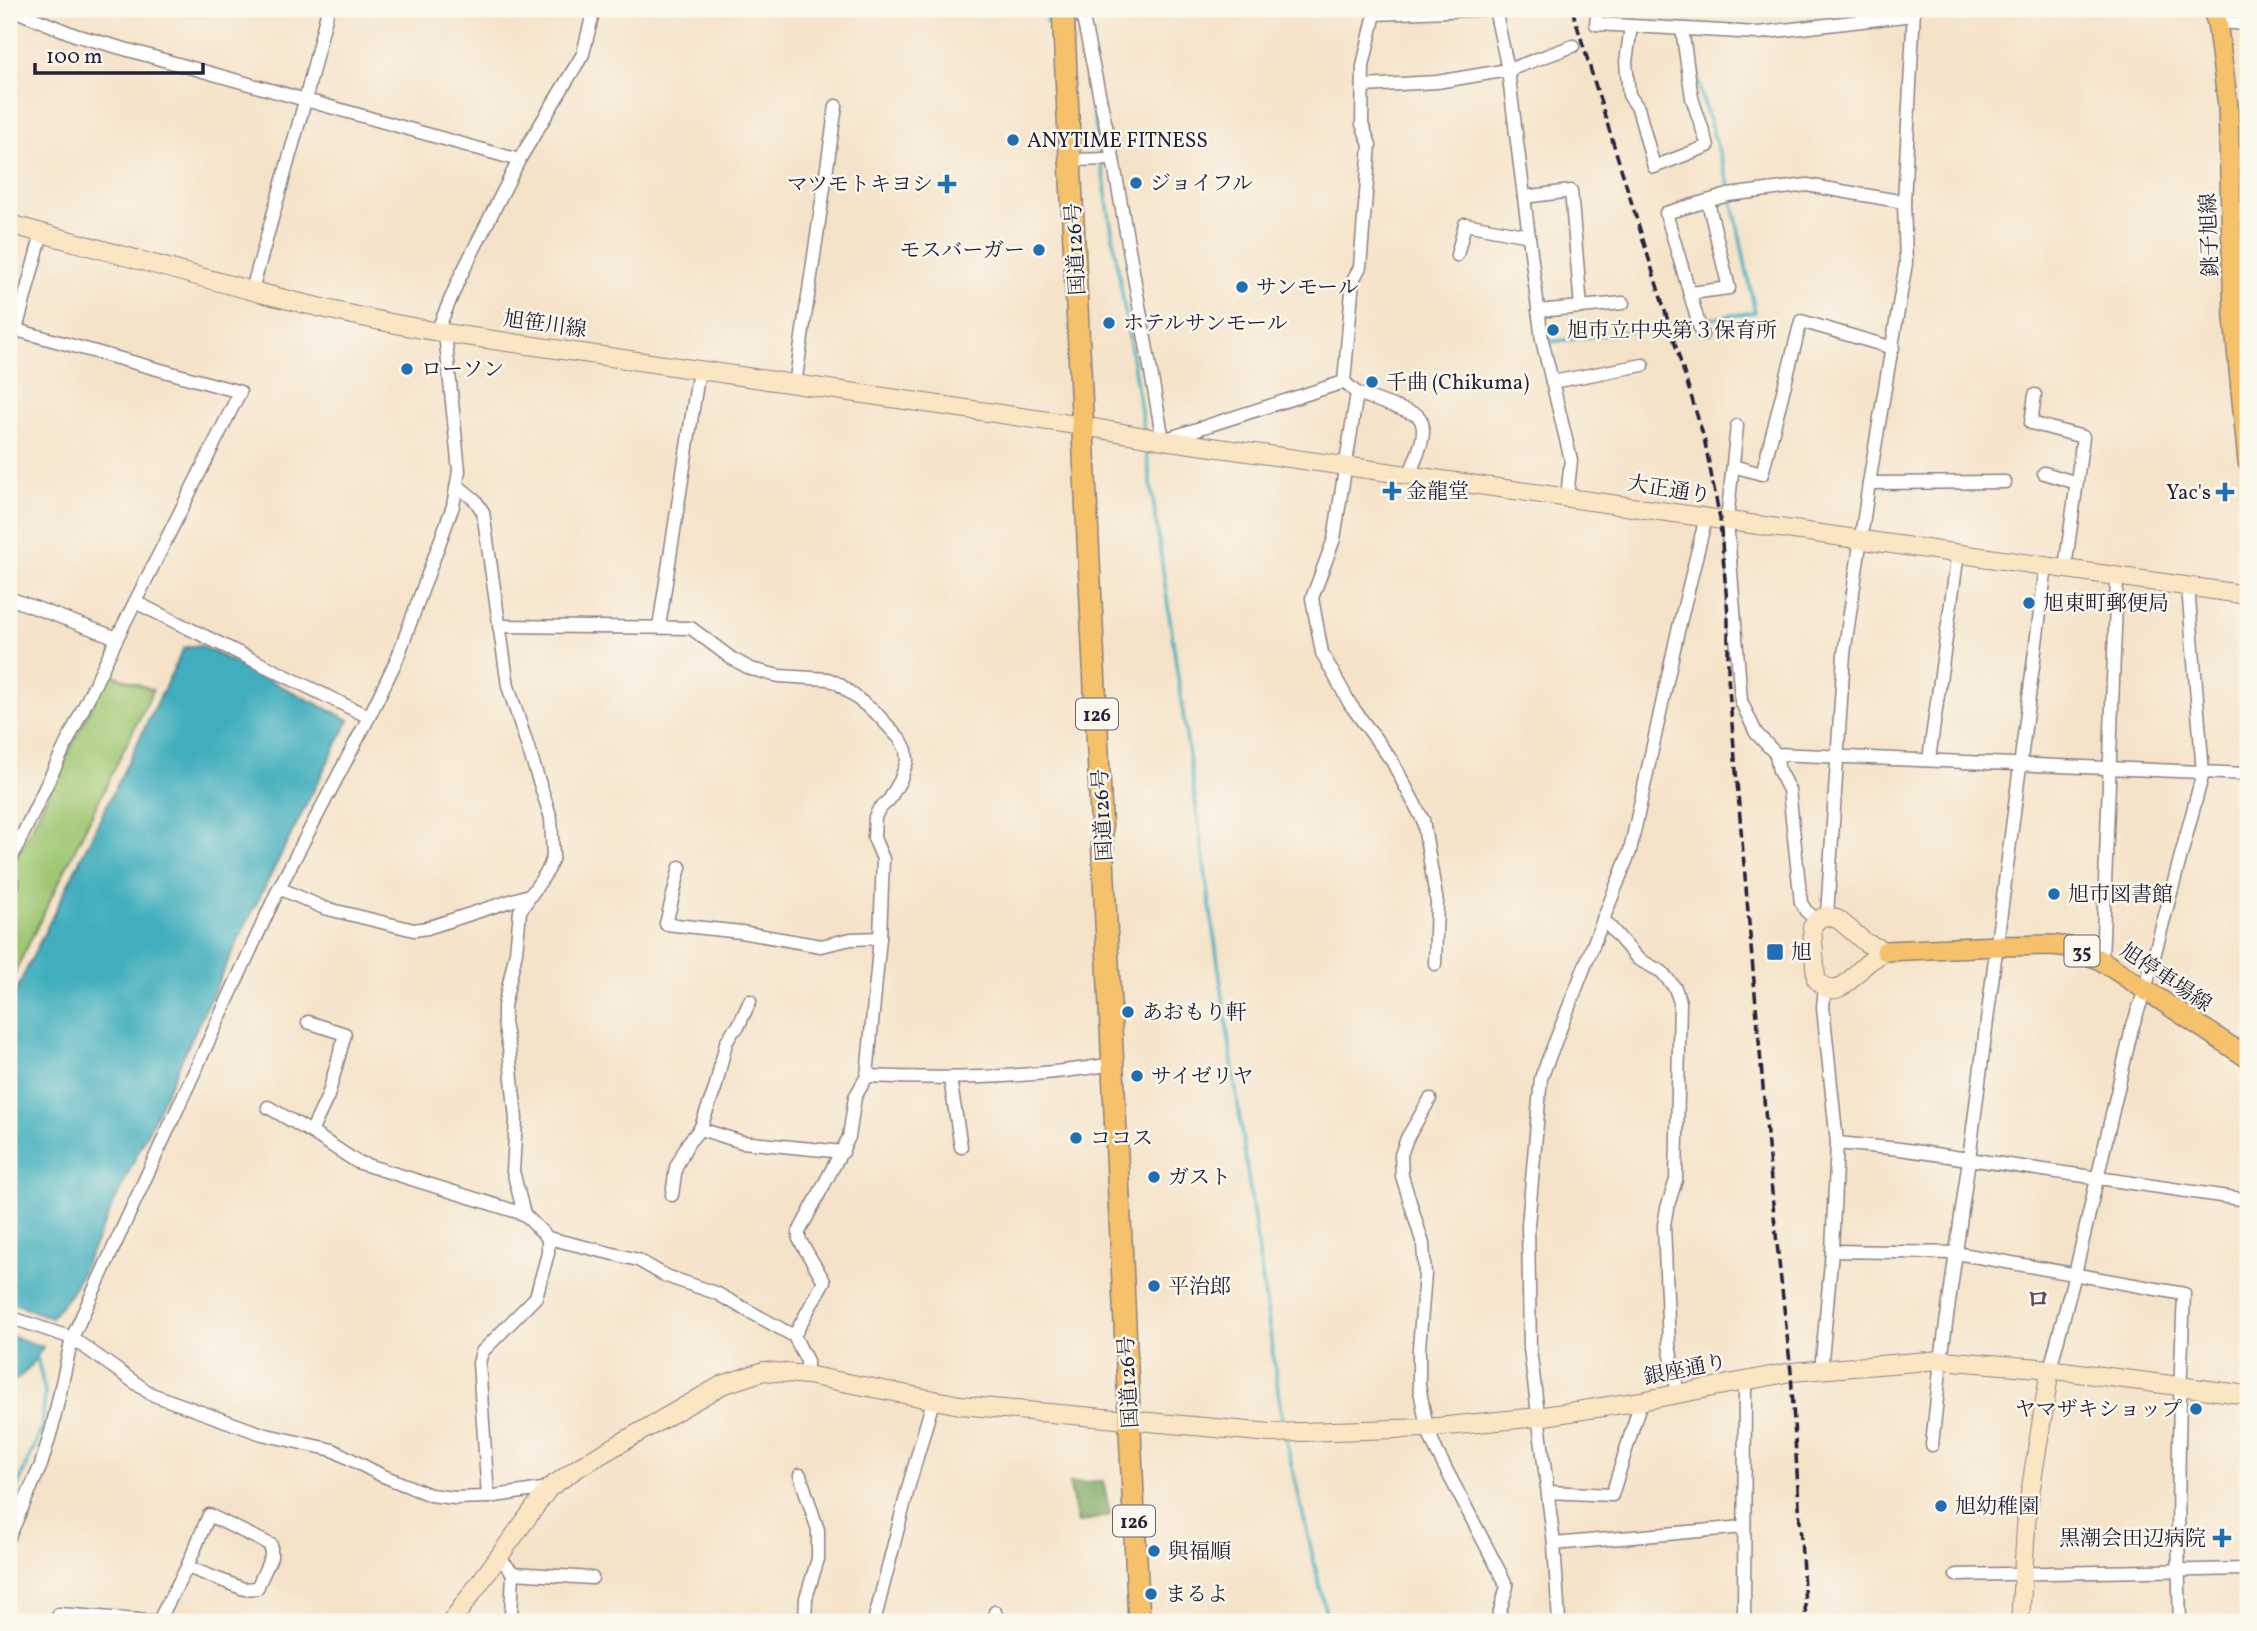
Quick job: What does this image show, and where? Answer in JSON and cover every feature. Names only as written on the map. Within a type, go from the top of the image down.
[{"type":"highway","name":"国道126号","points":[[1063,9],[1139,1622]]},
{"type":"main road","name":"銚子旭線","points":[[2214,16],[2228,106],[2234,318],[2248,461]]},
{"type":"main road","name":"旭停車場線","points":[[1886,951],[1997,946],[2070,947],[2102,961],[2248,1058]]},
{"type":"street","points":[[11,9],[75,35],[519,160]]},
{"type":"street","points":[[252,290],[328,9]]},
{"type":"street","points":[[9,1537],[41,1465],[72,1338],[279,888],[369,717],[413,620],[458,486],[459,471],[441,332],[459,279],[519,160],[583,54],[594,9]]},
{"type":"street","points":[[1081,9],[1105,160],[1163,440],[1344,382]]},
{"type":"street","points":[[1344,382],[1353,279],[1360,267],[1370,145],[1362,124],[1363,66],[1376,12],[1495,9],[1508,70],[1542,340],[1571,460],[1567,497]]},
{"type":"street","points":[[1598,9],[1596,24],[1758,33],[1913,12],[1904,202],[1906,263],[1869,482],[1863,540],[1844,654],[1822,918],[1812,927],[1816,979],[1825,987],[1838,989],[1845,986],[1863,966],[1886,951]]},
{"type":"street","points":[[2214,16],[2248,24]]},
{"type":"street","points":[[1631,26],[1626,62],[1629,95],[1638,108],[1654,167],[1708,146],[1692,98],[1682,29]]},
{"type":"street","points":[[1363,86],[1437,82],[1508,70],[1573,46]]},
{"type":"street","points":[[795,385],[836,106]]},
{"type":"street","points":[[1070,160],[1105,160]]},
{"type":"street","points":[[1702,335],[1666,213],[1728,195],[1807,185],[1904,202]]},
{"type":"street","points":[[1524,197],[1572,191],[1581,307]]},
{"type":"street","points":[[1690,293],[1729,288],[1708,202]]},
{"type":"street","name":"旭笹川線","points":[[9,224],[252,290],[386,323],[1083,426]]},
{"type":"street","points":[[1457,255],[1465,224],[1529,236]]},
{"type":"street","points":[[9,863],[117,638],[240,392],[12,329],[42,233]]},
{"type":"street","points":[[1538,310],[1623,303]]},
{"type":"street","points":[[1733,466],[1762,474],[1801,321],[1893,348]]},
{"type":"street","points":[[1552,382],[1643,365]]},
{"type":"street","points":[[659,627],[699,370]]},
{"type":"street","points":[[1344,382],[1357,393],[1422,419],[1424,428],[1410,474]]},
{"type":"street","points":[[1357,393],[1334,539],[1312,598],[1322,653],[1350,704],[1392,761],[1423,820],[1437,903],[1435,964]]},
{"type":"street","points":[[2035,395],[2031,423],[2083,437],[2065,569]]},
{"type":"street","name":"大正通り","points":[[1083,426],[1163,440],[2248,595]]},
{"type":"street","points":[[1737,426],[1727,520],[1741,701],[1756,733],[1776,754],[1779,771],[1789,790],[1801,902],[1806,911],[1822,918],[1839,920],[1867,943],[1886,951]]},
{"type":"street","points":[[2044,473],[2077,483]]},
{"type":"street","points":[[1869,482],[2004,482]]},
{"type":"street","points":[[458,486],[475,500],[483,512],[508,685],[551,818],[553,857],[548,870],[520,911],[516,952],[504,1006],[516,1119],[513,1171],[524,1214]]},
{"type":"street","points":[[1559,1622],[1554,1544],[1530,1349],[1528,1225],[1541,1078],[1630,851],[1706,517]]},
{"type":"street","points":[[1929,759],[1958,553]]},
{"type":"street","points":[[1932,1445],[2046,566]]},
{"type":"street","points":[[2102,961],[2117,578]]},
{"type":"street","points":[[2020,1622],[2031,1488],[2050,1369],[2098,1179],[2132,1028],[2145,990],[2203,773],[2188,587]]},
{"type":"street","points":[[9,598],[117,638]]},
{"type":"street","points":[[135,602],[369,717]]},
{"type":"street","points":[[499,626],[691,628],[731,658],[751,669],[779,676],[828,679],[839,684],[877,714],[901,740],[906,750],[907,761],[894,790],[875,817],[874,838],[883,859],[880,938],[867,1076],[855,1097],[849,1137],[843,1152],[799,1232],[799,1240],[824,1281],[794,1336]]},
{"type":"street","points":[[1776,754],[2248,774]]},
{"type":"street","points":[[680,867],[666,924],[741,932],[821,946],[851,939],[880,938]]},
{"type":"street","points":[[9,881],[13,884],[9,894]]},
{"type":"street","points":[[279,888],[324,908],[414,930],[529,895]]},
{"type":"street","points":[[1604,919],[1638,960],[1662,972],[1675,988],[1680,1002],[1676,1180],[1664,1225],[1669,1345],[1678,1394]]},
{"type":"street","points":[[1821,1371],[1832,1251],[1837,1143],[1823,1007],[1825,987]]},
{"type":"street","points":[[672,1195],[680,1155],[700,1129],[715,1089],[726,1043],[738,1027],[750,1000]]},
{"type":"street","points":[[308,1021],[345,1034],[328,1096],[311,1132]]},
{"type":"street","points":[[867,1076],[950,1079],[1020,1076],[1114,1064]]},
{"type":"street","points":[[950,1079],[961,1147]]},
{"type":"street","points":[[1430,1099],[1407,1138],[1401,1155],[1402,1176],[1423,1244],[1425,1274],[1419,1385],[1427,1428],[1437,1452],[1507,1586],[1497,1622]]},
{"type":"street","points":[[268,1107],[357,1162],[524,1214],[548,1238],[638,1260],[666,1276],[716,1293],[794,1336],[807,1361],[807,1375]]},
{"type":"street","points":[[700,1129],[742,1142],[843,1152]]},
{"type":"street","points":[[1837,1143],[1969,1159],[2248,1200]]},
{"type":"street","points":[[488,1497],[479,1363],[482,1352],[536,1297],[548,1254],[548,1238]]},
{"type":"street","points":[[1832,1251],[1956,1253],[2184,1294],[2180,1386],[2180,1622]]},
{"type":"street","points":[[9,1317],[72,1338],[151,1394],[262,1434],[333,1450],[430,1495],[455,1498],[488,1497],[549,1489]]},
{"type":"street","name":"銀座通り","points":[[451,1622],[549,1489],[579,1467],[732,1381],[764,1371],[807,1375],[960,1405],[1285,1433],[1427,1428],[1538,1417],[1641,1401],[1791,1372],[1941,1360],[2050,1369],[2248,1395]]},
{"type":"street","points":[[1744,1622],[1745,1380]]},
{"type":"street","points":[[874,1622],[933,1401]]},
{"type":"street","points":[[1548,1492],[1612,1495],[1641,1401]]},
{"type":"street","points":[[800,1475],[818,1530],[818,1559],[806,1598],[805,1622]]},
{"type":"street","points":[[59,1614],[161,1622],[209,1516],[271,1545],[271,1557],[257,1588],[244,1589],[187,1567]]},
{"type":"street","points":[[1554,1544],[1744,1527]]},
{"type":"street","points":[[498,1556],[513,1573],[513,1622]]},
{"type":"street","points":[[1956,1575],[2248,1569]]},
{"type":"street","points":[[513,1573],[592,1578]]},
{"type":"green space","points":[[108,673],[153,690],[9,984],[9,904],[18,882],[9,877],[9,873]]},
{"type":"green space","points":[[1103,1481],[1110,1515],[1078,1523],[1069,1483]]},
{"type":"water","points":[[199,645],[349,720],[240,936],[72,1292],[51,1318],[9,1301],[9,1005],[184,648]]},
{"type":"water","points":[[9,1335],[43,1347],[24,1373],[9,1384]]},
{"type":"waterway","points":[[1046,9],[1046,22],[1055,22]]},
{"type":"waterway","points":[[1080,34],[1100,155]]},
{"type":"waterway","points":[[1690,34],[1701,94],[1731,191]]},
{"type":"waterway","points":[[1101,162],[1144,431]]},
{"type":"waterway","points":[[1701,320],[1755,312],[1732,198]]},
{"type":"waterway","points":[[1550,342],[1694,322]]},
{"type":"waterway","points":[[1145,442],[1283,1426]]},
{"type":"waterway","points":[[9,1506],[42,1428],[45,1392],[37,1357]]},
{"type":"waterway","points":[[1285,1437],[1328,1622]]},
{"type":"railway","points":[[1572,9],[1704,438],[1720,519],[1728,615],[1728,677],[1774,1216],[1791,1372],[1806,1622]]},
{"type":"place","name":"ANYTIME FITNESS","points":[[1013,140]]},
{"type":"place","name":"ジョイフル","points":[[1136,183]]},
{"type":"place","name":"マツモトキヨシ","points":[[947,184]]},
{"type":"place","name":"モスバーガー","points":[[1039,250]]},
{"type":"place","name":"サンモール","points":[[1242,287]]},
{"type":"place","name":"ホテルサンモール","points":[[1109,323]]},
{"type":"place","name":"旭市立中央第３保育所","points":[[1553,330]]},
{"type":"place","name":"ローソン","points":[[407,369]]},
{"type":"place","name":"千曲 (Chikuma)","points":[[1372,382]]},
{"type":"place","name":"金龍堂","points":[[1392,491]]},
{"type":"place","name":"Yac's","points":[[2225,492]]},
{"type":"place","name":"旭東町郵便局","points":[[2029,603]]},
{"type":"place","name":"旭市図書館","points":[[2054,894]]},
{"type":"place","name":"旭","points":[[1775,952]]},
{"type":"place","name":"あおもり軒","points":[[1128,1012]]},
{"type":"place","name":"サイゼリヤ","points":[[1137,1076]]},
{"type":"place","name":"ココス","points":[[1076,1138]]},
{"type":"place","name":"ガスト","points":[[1154,1177]]},
{"type":"place","name":"平治郎","points":[[1154,1286]]},
{"type":"place","name":"ヤマザキショップ","points":[[2196,1409]]},
{"type":"place","name":"旭幼稚園","points":[[1941,1506]]},
{"type":"place","name":"黒潮会田辺病院","points":[[2222,1538]]},
{"type":"place","name":"與福順","points":[[1154,1551]]},
{"type":"place","name":"まるよ","points":[[1151,1594]]},
{"type":"district","name":"ロ","points":[[2038,1299]]}]
